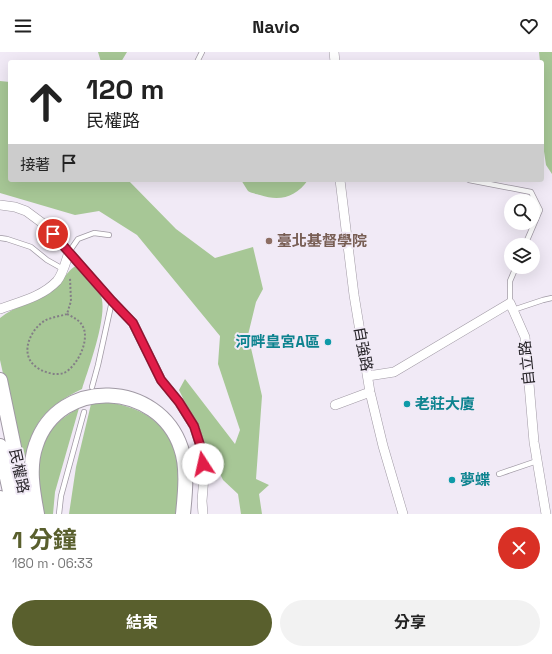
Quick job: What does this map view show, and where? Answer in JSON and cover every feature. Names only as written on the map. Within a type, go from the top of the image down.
[{"type":"main road","name":"民權路","points":[[0,380],[28,514]]},
{"type":"main road","points":[[37,514],[32,487],[33,456],[36,444],[44,428],[51,419],[66,406],[90,396],[112,394],[134,399],[154,409],[173,428],[182,449],[186,482],[184,514]]},
{"type":"main road","name":"民權路","points":[[0,446],[15,514]]},
{"type":"main road","points":[[0,498],[4,514]]},
{"type":"street","name":"自強路","points":[[340,182],[354,295],[370,392],[383,446],[403,514]]},
{"type":"street","points":[[0,205],[15,207],[36,217],[45,225],[133,323],[161,380],[179,402],[194,426],[202,451],[204,476],[202,501],[203,514]]},
{"type":"street","points":[[0,309],[38,295],[57,281],[69,252]]},
{"type":"street","points":[[368,376],[394,372],[512,307]]},
{"type":"street","name":"自立路","points":[[512,307],[526,337],[534,442],[546,514]]},
{"type":"street","points":[[335,405],[370,392]]},
{"type":"lane","points":[[479,182],[531,192],[540,210],[528,238]]},
{"type":"lane","points":[[69,252],[78,238],[94,233],[109,235]]},
{"type":"lane","points":[[0,238],[31,247],[47,260],[63,269]]},
{"type":"lane","points":[[513,274],[510,281],[512,307],[552,298]]},
{"type":"lane","points":[[92,387],[112,301]]},
{"type":"lane","points":[[59,514],[61,496],[84,412]]},
{"type":"lane","points":[[499,474],[537,461]]},
{"type":"path","points":[[63,269],[70,278],[71,289],[71,301],[67,314]]},
{"type":"path","points":[[67,314],[76,319],[82,325],[86,334],[80,356],[64,372],[54,374],[41,371],[33,365],[28,356],[28,345],[31,336],[46,320],[67,314]]},
{"type":"green space","points":[[98,52],[127,52],[122,60],[100,60]]},
{"type":"green space","points":[[539,52],[552,52],[552,174],[546,165],[544,152],[544,60],[540,60]]},
{"type":"green space","points":[[0,81],[8,82],[8,182],[130,182],[176,229],[215,258],[253,247],[263,289],[256,302],[248,335],[262,396],[256,479],[269,485],[259,494],[262,514],[241,514],[238,494],[223,480],[179,390],[185,379],[235,444],[240,430],[218,364],[220,336],[137,235],[99,211],[75,215],[0,193]]},
{"type":"green space","points":[[242,182],[306,182],[293,194],[281,198],[267,197],[248,191]]},
{"type":"green space","points":[[76,266],[96,287],[100,294],[102,313],[97,341],[82,389],[57,403],[41,420],[30,440],[24,468],[0,360],[0,318],[12,310],[50,292],[70,270]]},
{"type":"green space","points":[[102,402],[118,404],[145,414],[166,432],[179,459],[182,475],[177,514],[69,514],[76,467],[91,404]]},
{"type":"green space","points":[[79,408],[55,492],[53,514],[43,514],[39,481],[40,453],[52,429],[63,418]]},
{"type":"place","name":"臺北基督學院","points":[[269,241]]},
{"type":"place","name":"河畔皇宮A區","points":[[328,342]]},
{"type":"place","name":"老莊大廈","points":[[407,404]]},
{"type":"place","name":"夢蝶","points":[[452,480]]},
{"type":"route","points":[[53,234],[133,323],[161,380],[179,402],[194,426],[202,451],[203,464]]}]
